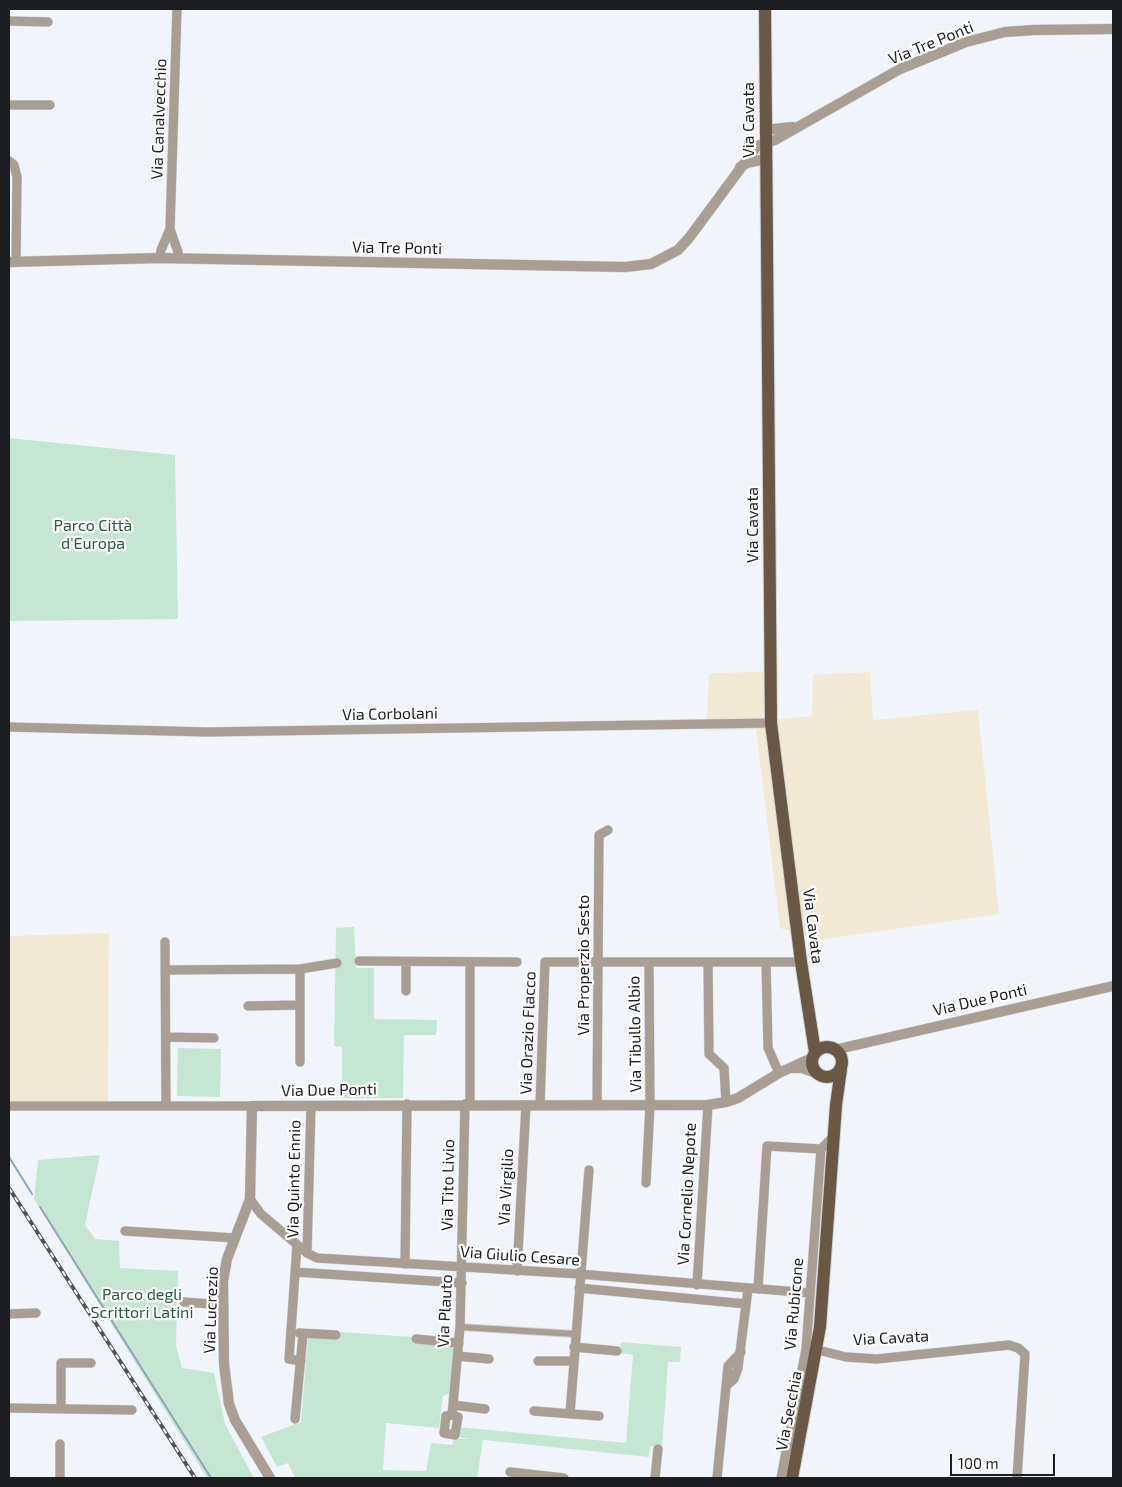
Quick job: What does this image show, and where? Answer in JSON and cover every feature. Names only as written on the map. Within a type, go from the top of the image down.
[{"type":"main road","name":"Via Cavata","points":[[765,9],[771,723],[801,962],[813,1038],[828,1055]]},
{"type":"main road","points":[[828,1055],[815,1068],[833,1092],[836,1105]]},
{"type":"main road","points":[[822,1076],[833,1077],[828,1055]]},
{"type":"main road","points":[[818,1350],[835,1135],[836,1105],[828,1055]]},
{"type":"main road","name":"Via Secchia","points":[[792,1478],[818,1350]]},
{"type":"street","name":"Via Canalvecchio","points":[[177,9],[170,229],[178,252],[178,259]]},
{"type":"street","points":[[9,21],[48,22]]},
{"type":"street","name":"Via Tre Ponti","points":[[13,262],[160,258],[637,266],[666,258],[678,250],[689,238],[757,146],[801,125],[900,69],[966,42],[1005,32],[1113,29]]},
{"type":"street","points":[[9,105],[50,105]]},
{"type":"street","name":"Via Tre Ponti","points":[[765,130],[801,125]]},
{"type":"street","points":[[740,168],[747,163],[765,159]]},
{"type":"street","points":[[9,161],[14,164],[18,177],[13,262]]},
{"type":"street","name":"Via Canalvecchio","points":[[160,258],[161,250],[170,229]]},
{"type":"street","name":"Via Corbolani","points":[[9,727],[207,732],[771,723]]},
{"type":"street","name":"Via Properzio Sesto","points":[[597,1105],[599,835],[608,830]]},
{"type":"street","points":[[165,942],[166,1106]]},
{"type":"street","points":[[360,961],[517,962]]},
{"type":"street","points":[[406,962],[406,990]]},
{"type":"street","name":"Via Orazio Flacco","points":[[540,1105],[545,962],[599,962]]},
{"type":"street","points":[[599,962],[801,962]]},
{"type":"street","points":[[708,962],[709,1054],[724,1068],[726,1102]]},
{"type":"street","points":[[766,962],[768,1048],[783,1071],[802,1068],[822,1076]]},
{"type":"street","points":[[166,970],[300,969],[337,963]]},
{"type":"street","name":"Via Tito Livio","points":[[462,1266],[470,963]]},
{"type":"street","name":"Via Tibullo Albio","points":[[649,963],[650,1105]]},
{"type":"street","points":[[300,969],[300,1062]]},
{"type":"street","name":"Via Due Ponti","points":[[9,1106],[708,1105],[726,1102],[783,1071],[854,1044],[1113,986]]},
{"type":"street","points":[[248,1006],[300,1004]]},
{"type":"street","points":[[166,1038],[214,1038]]},
{"type":"street","points":[[405,1264],[407,1104]]},
{"type":"street","name":"Via Virgilio","points":[[517,1271],[526,1105]]},
{"type":"street","points":[[646,1182],[650,1105]]},
{"type":"street","name":"Via Cornelio Nepote","points":[[697,1285],[708,1105]]},
{"type":"street","name":"Via Lucrezio","points":[[252,1106],[250,1199],[235,1238],[223,1281],[224,1364],[229,1404],[240,1429],[270,1478]]},
{"type":"street","name":"Via Quinto Ennio","points":[[307,1253],[311,1106]]},
{"type":"street","points":[[758,1289],[767,1146],[821,1149],[835,1135]]},
{"type":"street","name":"Via Rubicone","points":[[781,1478],[806,1349],[821,1149]]},
{"type":"street","points":[[570,1414],[579,1274],[589,1170]]},
{"type":"street","name":"Via Giulio Cesare","points":[[250,1199],[261,1214],[307,1253],[317,1258],[579,1274],[810,1293]]},
{"type":"street","points":[[125,1231],[235,1238]]},
{"type":"street","points":[[297,1245],[289,1359],[301,1360]]},
{"type":"street","name":"Via Plauto","points":[[462,1266],[460,1327],[453,1410],[485,1409]]},
{"type":"street","name":"Via Giulio Cesare","points":[[295,1272],[462,1284]]},
{"type":"street","name":"Via Giulio Cesare","points":[[579,1288],[746,1304]]},
{"type":"street","points":[[717,1478],[726,1386],[734,1379],[741,1352],[748,1289]]},
{"type":"street","points":[[184,1302],[224,1305]]},
{"type":"street","points":[[9,1314],[36,1314]]},
{"type":"street","points":[[460,1327],[575,1334]]},
{"type":"street","points":[[291,1332],[336,1335]]},
{"type":"street","points":[[295,1419],[303,1334]]},
{"type":"street","points":[[416,1339],[459,1343]]},
{"type":"street","name":"Via Cavata","points":[[818,1350],[846,1357],[877,1359],[1009,1345],[1018,1348],[1025,1354],[1017,1478]]},
{"type":"street","points":[[574,1347],[616,1351]]},
{"type":"street","name":"Via Plauto","points":[[458,1356],[489,1359]]},
{"type":"street","points":[[538,1361],[573,1361]]},
{"type":"street","points":[[61,1409],[61,1363],[91,1363]]},
{"type":"street","points":[[9,1408],[132,1410]]},
{"type":"street","points":[[534,1411],[599,1416]]},
{"type":"street","points":[[60,1444],[60,1478]]},
{"type":"street","points":[[655,1478],[658,1449]]},
{"type":"street","points":[[510,1472],[536,1477],[564,1478]]},
{"type":"shaded area","points":[[769,672],[771,720],[812,716],[813,675],[870,672],[873,720],[978,710],[999,914],[817,940],[780,928],[756,729],[706,731],[709,673]]},
{"type":"shaded area","points":[[109,933],[108,1101],[9,1105],[9,936]]},
{"type":"green space","name":"Parco Città d'Europa","points":[[9,438],[175,455],[178,619],[9,621]]},
{"type":"green space","points":[[354,927],[356,968],[374,968],[374,1019],[437,1020],[436,1035],[404,1035],[403,1098],[342,1098],[342,1047],[334,1046],[336,928]]},
{"type":"green space","points":[[178,1048],[221,1049],[220,1097],[177,1096]]},
{"type":"green space","name":"Parco degli Scrittori Latini","points":[[100,1155],[85,1225],[95,1239],[119,1241],[120,1268],[178,1271],[176,1346],[182,1368],[214,1373],[225,1424],[254,1478],[207,1478],[34,1199],[38,1160]]},
{"type":"green space","points":[[341,1332],[412,1337],[412,1342],[456,1345],[450,1393],[443,1396],[439,1428],[386,1423],[383,1470],[426,1471],[431,1443],[452,1445],[454,1439],[470,1439],[456,1437],[458,1427],[626,1443],[633,1355],[620,1353],[621,1342],[681,1347],[680,1362],[668,1362],[662,1448],[650,1446],[649,1457],[483,1440],[477,1478],[295,1478],[288,1463],[277,1467],[261,1437],[301,1422],[308,1337],[341,1338]]},
{"type":"waterway","points":[[9,1157],[32,1194]]},
{"type":"waterway","points":[[40,1207],[211,1478]]},
{"type":"railway","points":[[9,1188],[195,1478]]}]
